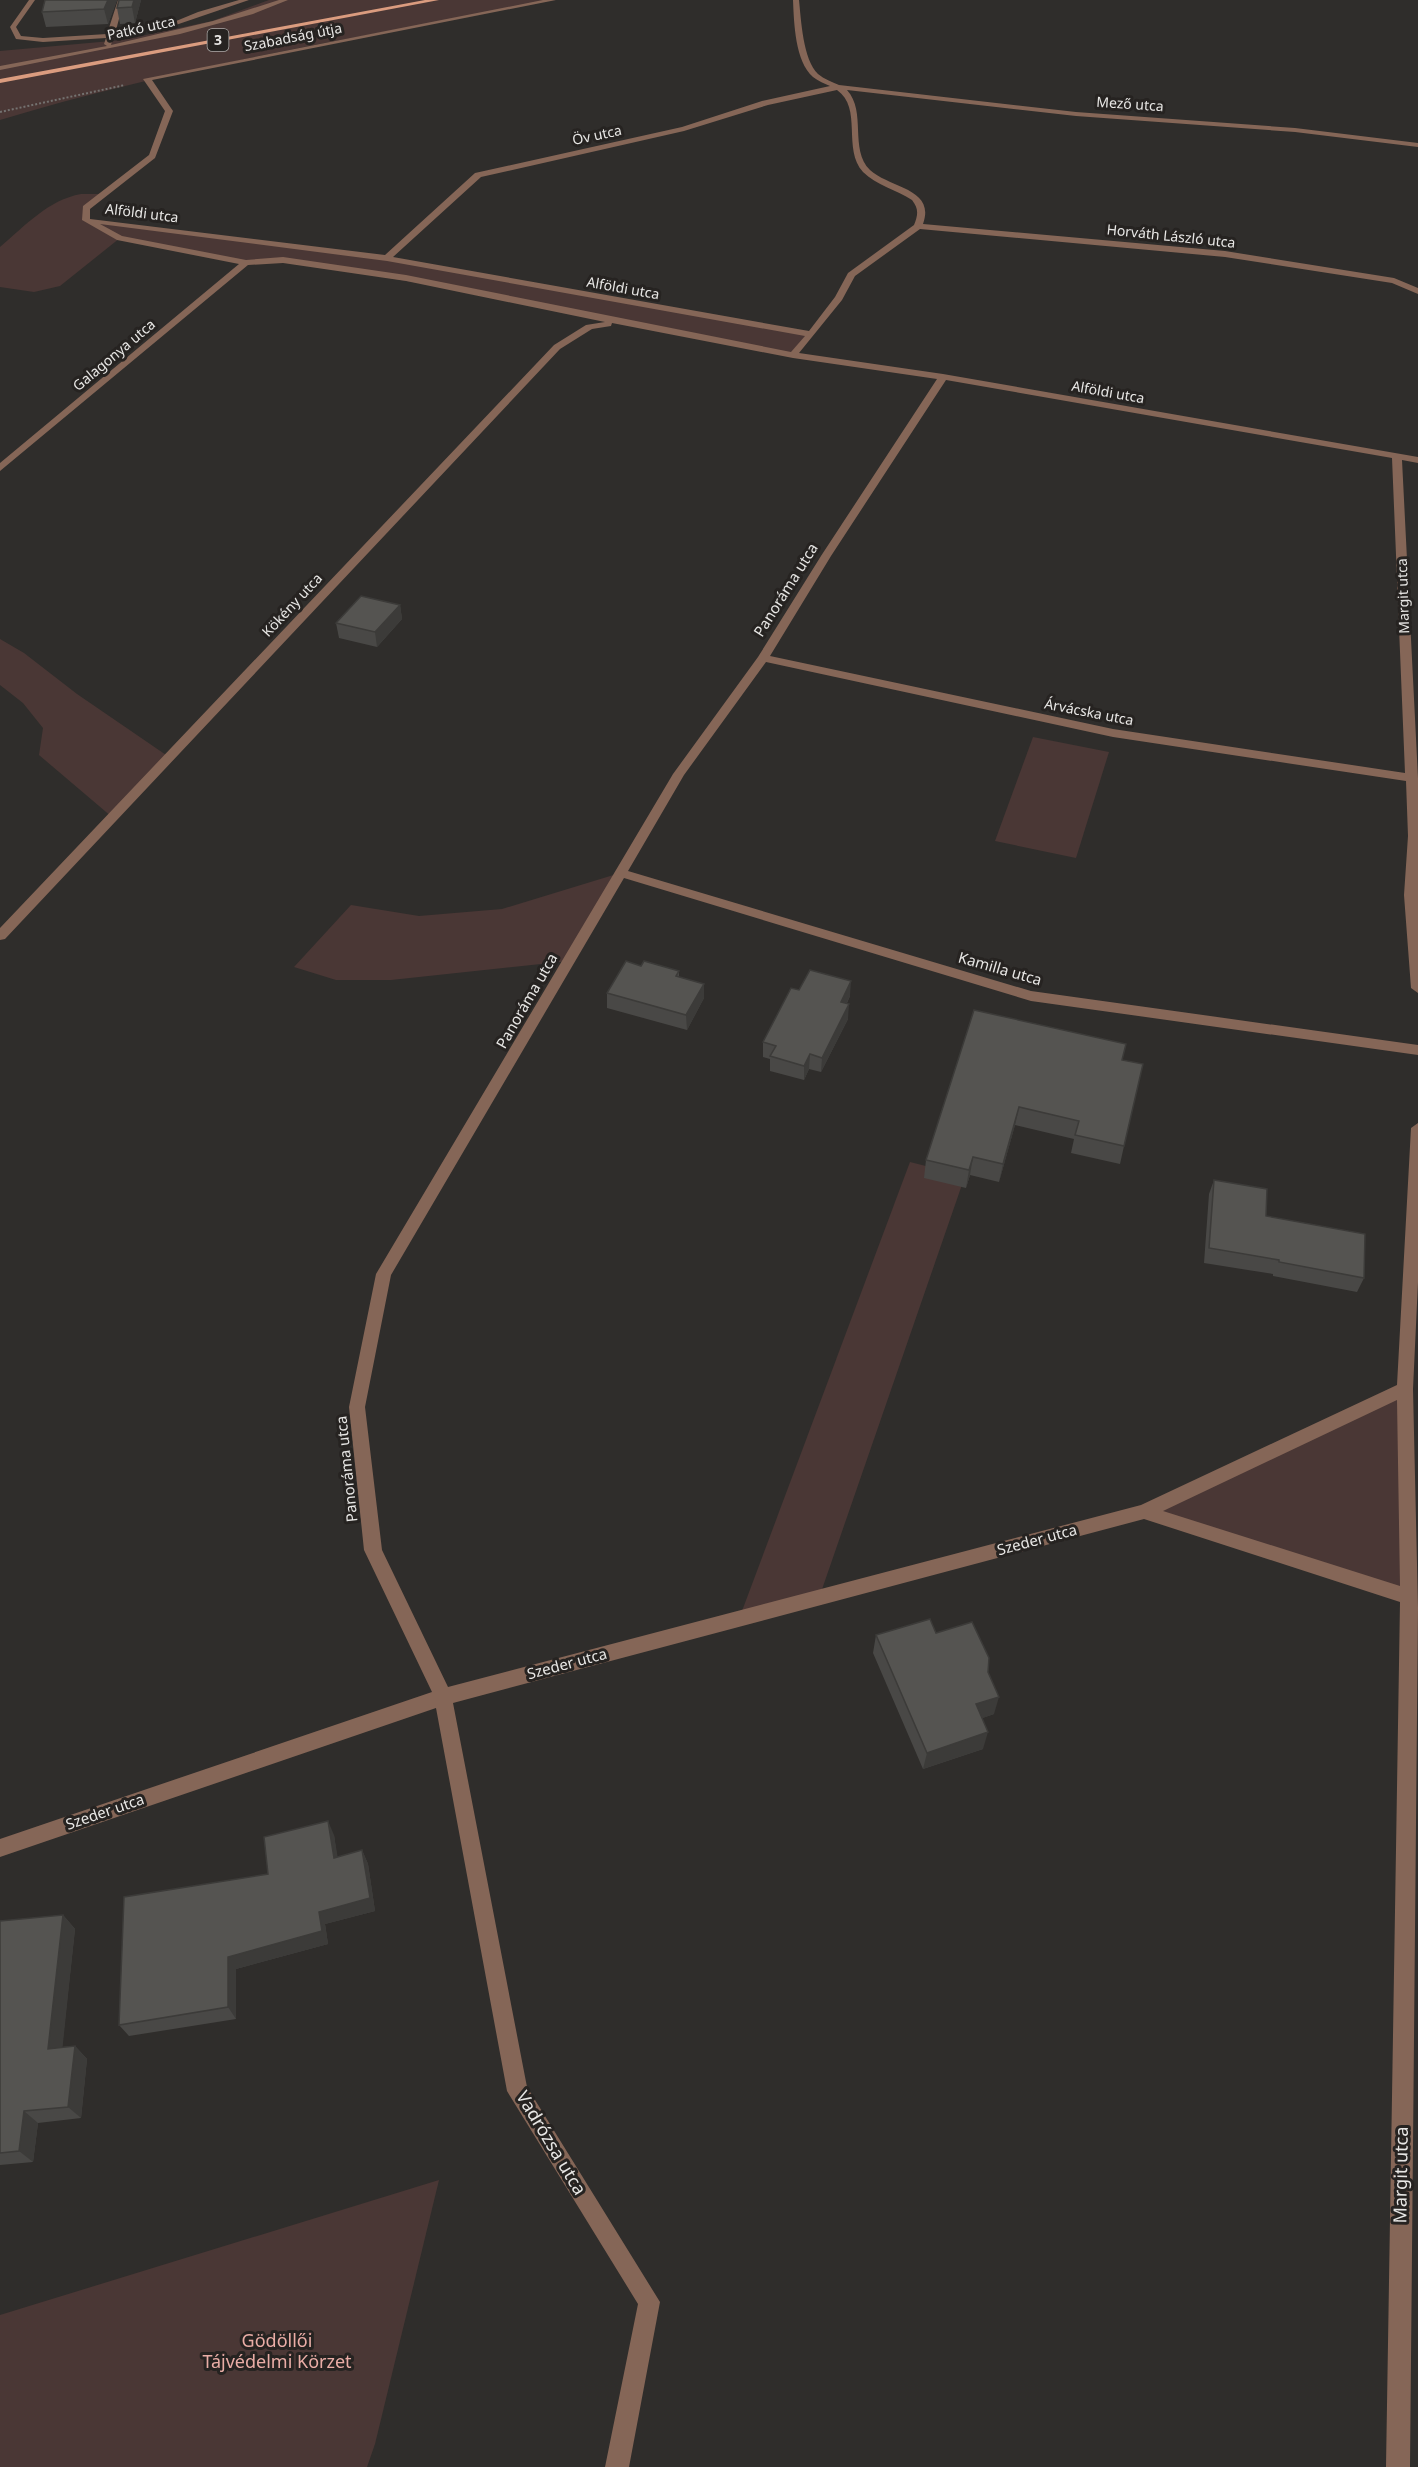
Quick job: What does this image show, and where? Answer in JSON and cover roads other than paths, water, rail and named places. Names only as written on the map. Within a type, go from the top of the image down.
[{"type":"main road","name":"3","points":[[0,81],[436,0]]},
{"type":"street","points":[[32,0],[13,27],[18,38],[43,40],[109,37],[149,30]]},
{"type":"street","points":[[109,47],[109,37],[121,0]]},
{"type":"street","points":[[200,13],[207,0]]},
{"type":"street","points":[[160,27],[183,22],[200,13],[246,0]]},
{"type":"street","name":"Patkó utca","points":[[0,68],[213,25],[285,0]]},
{"type":"street","name":"Szabadság útja","points":[[86,220],[86,208],[152,156],[169,111],[147,79],[553,0]]},
{"type":"street","points":[[793,355],[839,298],[851,275],[918,226],[923,217],[923,210],[918,200],[875,177],[863,166],[854,145],[850,100],[840,87],[816,76],[807,63],[796,0]]},
{"type":"street","name":"Mező utca","points":[[840,87],[1076,114],[1295,130],[1418,145]]},
{"type":"street","name":"Öv utca","points":[[387,258],[478,175],[684,129],[765,103],[840,87]]},
{"type":"street","name":"Alföldi utca","points":[[86,220],[387,258],[633,304],[811,334]]},
{"type":"street","name":"Alföldi utca","points":[[86,220],[120,238],[246,263],[283,260],[348,268],[793,355],[944,377],[1418,460]]},
{"type":"street","name":"Horváth László utca","points":[[918,226],[1225,254],[1394,281],[1418,291]]},
{"type":"street","name":"Galagonya utca","points":[[0,468],[246,263]]},
{"type":"street","name":"Kökény utca","points":[[0,936],[557,347],[589,327],[623,323]]},
{"type":"street","name":"Panoráma utca","points":[[443,1697],[373,1550],[357,1407],[384,1274],[679,774],[763,658],[826,556],[944,377]]},
{"type":"street","name":"Margit utca","points":[[1397,456],[1414,836],[1410,895],[1418,988]]},
{"type":"street","name":"Árvácska utca","points":[[763,658],[1113,733],[1412,778]]},
{"type":"street","name":"Kamilla utca","points":[[620,873],[1031,996],[1418,1050]]},
{"type":"street","name":"Margit utca","points":[[1398,2467],[1413,1599],[1405,1389],[1418,1128]]},
{"type":"street","name":"Szeder utca","points":[[0,1848],[443,1697],[1144,1512],[1405,1389]]},
{"type":"street","points":[[1144,1512],[1413,1599]]},
{"type":"street","name":"Vadrózsa utca","points":[[443,1697],[517,2091],[649,2302],[617,2467]]},
{"type":"park label","name":"Gödöllői Tájvédelmi Körzet","points":[[277,2351]]}]
